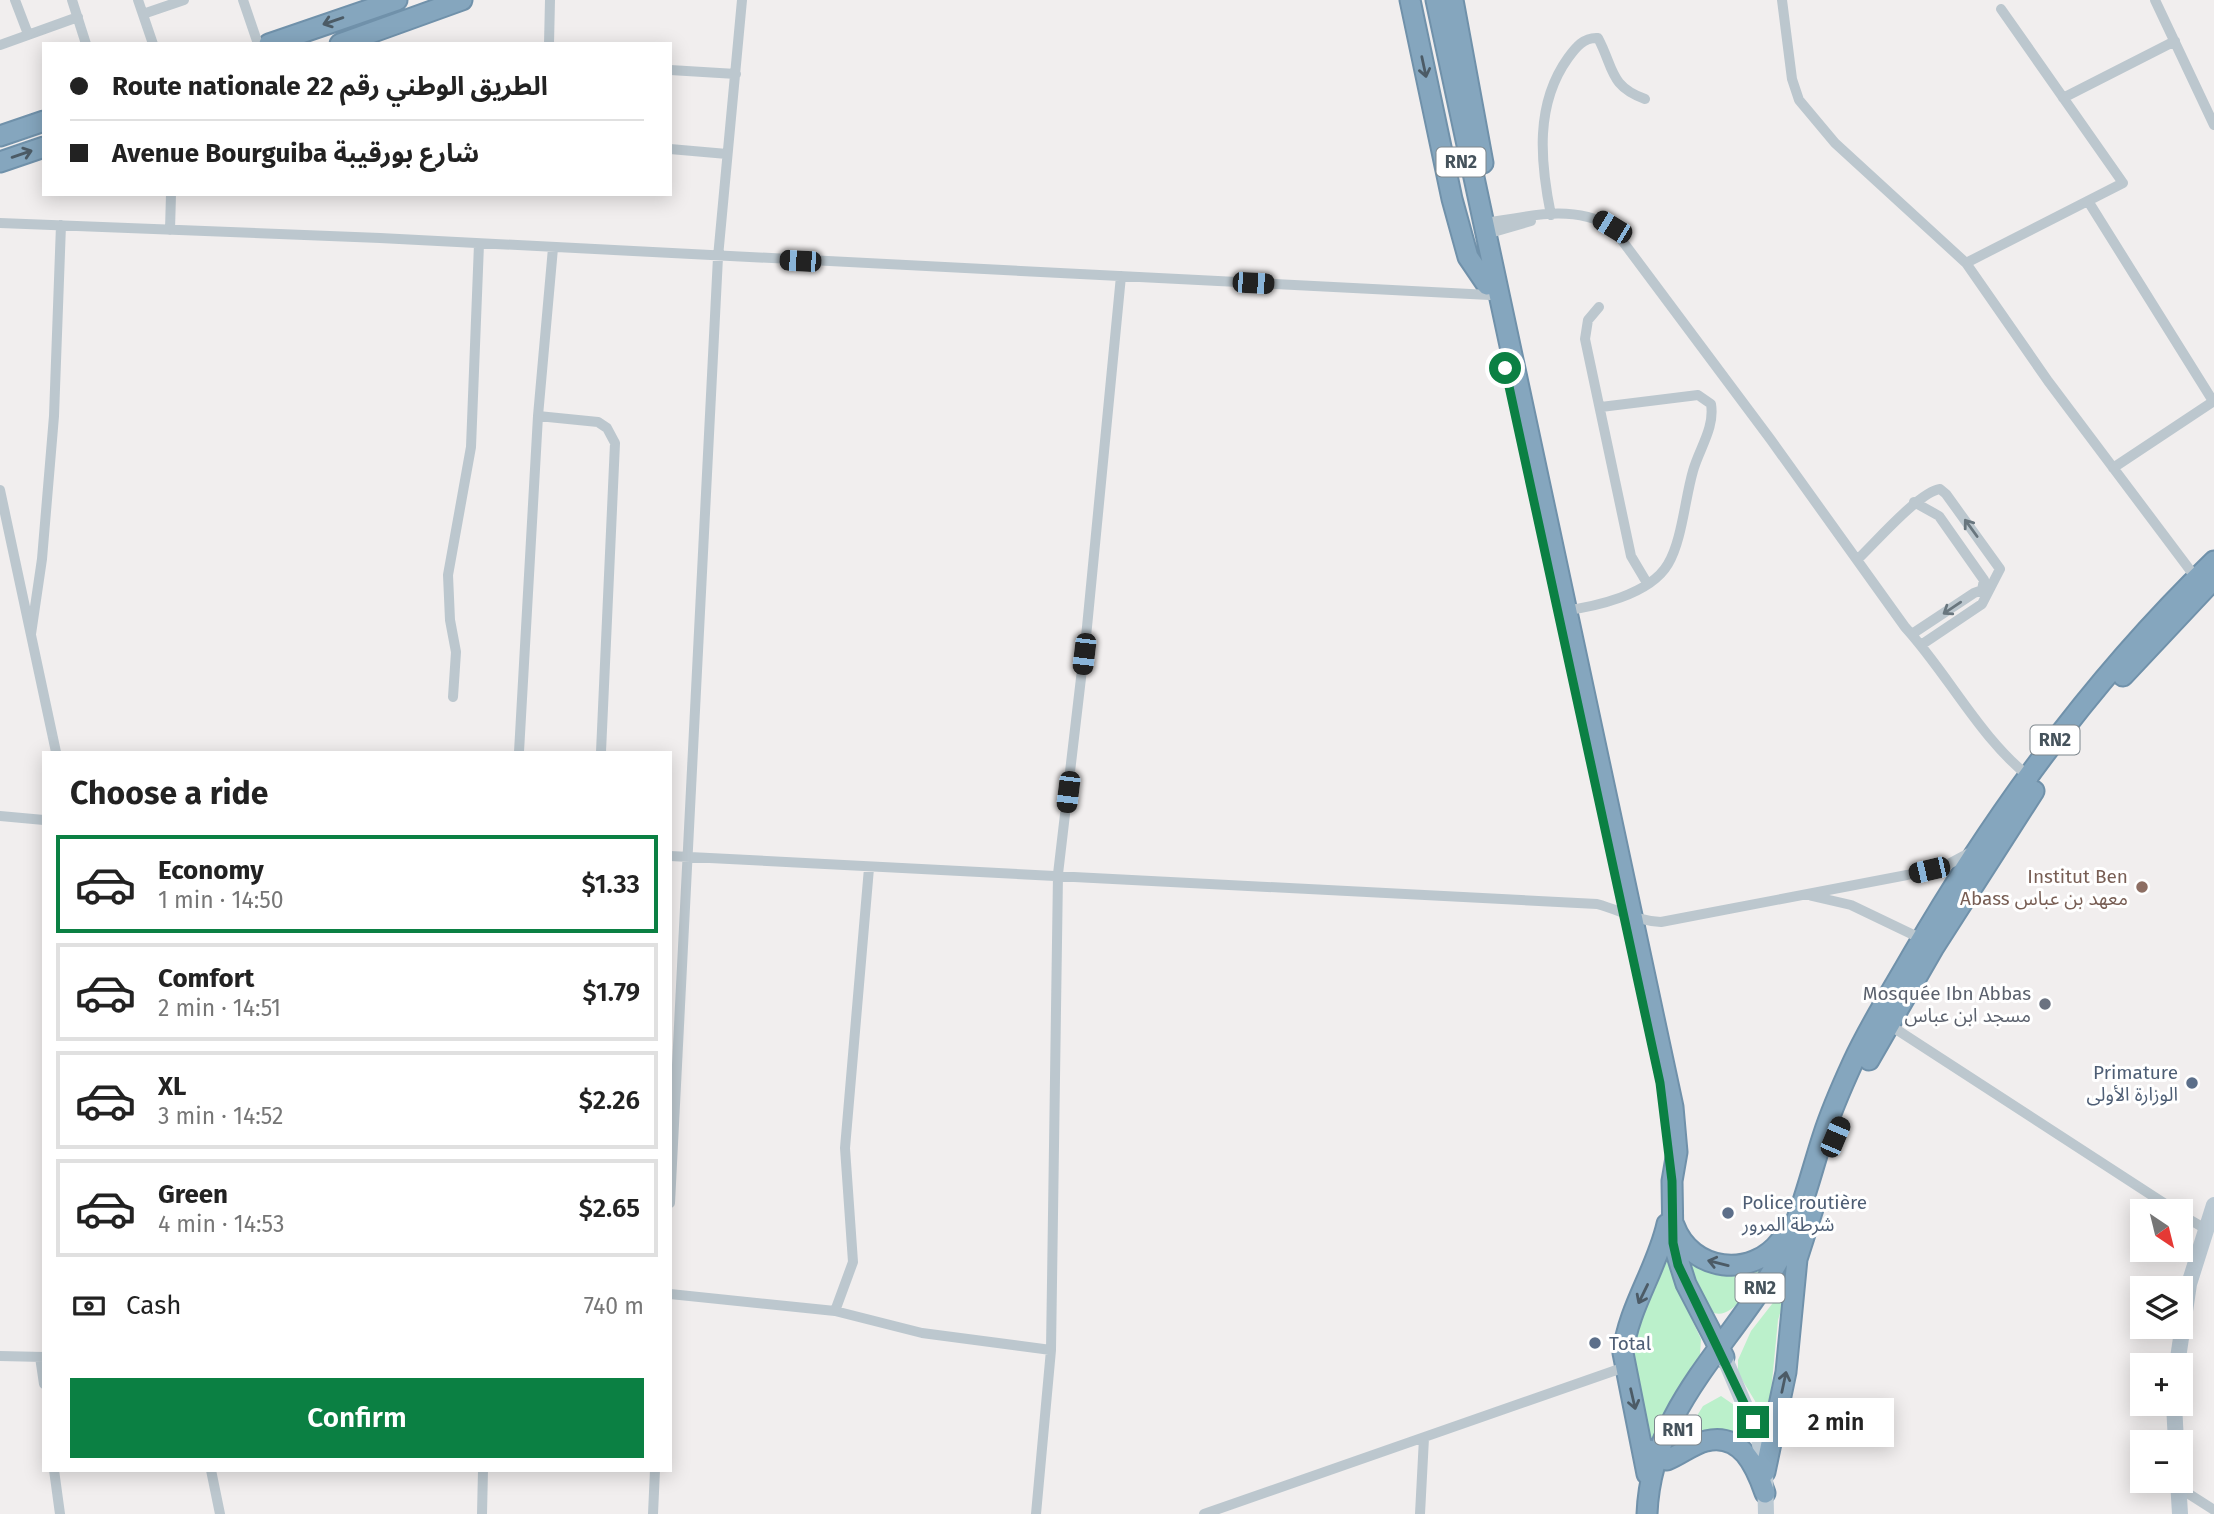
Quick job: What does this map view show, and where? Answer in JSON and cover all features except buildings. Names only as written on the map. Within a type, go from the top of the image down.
[{"type":"highway","points":[[275,42],[397,0]]},
{"type":"highway","points":[[346,42],[462,0]]},
{"type":"highway","points":[[1410,0],[1468,257],[1489,290]]},
{"type":"highway","name":"RN2","points":[[1427,0],[1440,39],[1627,914],[1674,1107],[1677,1152],[1671,1210],[1678,1265],[1721,1351]]},
{"type":"highway","name":"RN2","points":[[1436,0],[1440,39]]},
{"type":"highway","points":[[1453,0],[1486,180],[1486,204],[1481,227]]},
{"type":"highway","points":[[0,136],[42,122]]},
{"type":"highway","points":[[0,162],[42,147]]},
{"type":"highway","name":"RN2","points":[[1481,227],[1489,290],[1563,611]]},
{"type":"highway","name":"RN2","points":[[1721,1351],[1779,1258],[1794,1225],[1824,1132],[1854,1061],[1882,1021],[1985,850],[2034,780],[2205,579],[2214,561]]},
{"type":"highway","name":"RN2","points":[[1721,1351],[1797,1259],[1835,1137],[1867,1064],[1882,1021]]},
{"type":"highway","points":[[1671,1210],[1678,1234],[1690,1251],[1708,1262],[1729,1266],[1760,1259],[1777,1247],[1794,1225]]},
{"type":"highway","name":"RN2","points":[[1656,1454],[1625,1367],[1625,1335],[1657,1261],[1671,1210]]},
{"type":"highway","points":[[1765,1472],[1786,1372],[1797,1259]]},
{"type":"highway","name":"RN1","points":[[1647,1514],[1649,1486],[1656,1454],[1678,1410],[1721,1351]]},
{"type":"highway","points":[[1656,1454],[1705,1441],[1721,1440],[1732,1443],[1750,1459],[1765,1493]]},
{"type":"highway","name":"RN1","points":[[1656,1454],[1658,1514]]},
{"type":"street","points":[[15,0],[28,34]]},
{"type":"street","points":[[72,0],[85,42]]},
{"type":"street","points":[[138,0],[152,42]]},
{"type":"street","points":[[142,14],[184,0]]},
{"type":"street","points":[[243,0],[257,42]]},
{"type":"street","points":[[549,42],[550,0]]},
{"type":"street","points":[[672,1168],[690,857],[718,257],[742,0]]},
{"type":"street","points":[[1782,0],[1791,79],[1799,100],[1835,143],[1966,263],[2113,468],[2205,579]]},
{"type":"street","points":[[2155,0],[2214,125]]},
{"type":"street","points":[[1966,263],[2123,183],[2001,9]]},
{"type":"street","points":[[0,45],[78,18]]},
{"type":"street","points":[[1547,215],[1542,174],[1543,117],[1554,78],[1576,47],[1590,37],[1598,38],[1616,84],[1626,92],[1645,99]]},
{"type":"street","points":[[2063,98],[2175,41]]},
{"type":"street","points":[[672,70],[736,74]]},
{"type":"street","points":[[672,149],[727,154]]},
{"type":"street","points":[[170,230],[172,196]]},
{"type":"street","points":[[2088,201],[2213,401],[2113,468]]},
{"type":"street","points":[[1481,227],[1547,215],[1583,213],[1612,227],[2005,757],[2034,780]]},
{"type":"street","points":[[0,223],[1121,276],[1489,290]]},
{"type":"street","points":[[31,634],[42,559],[54,416],[61,225]]},
{"type":"street","points":[[453,696],[456,652],[450,620],[448,575],[471,447],[479,244]]},
{"type":"street","points":[[519,751],[538,416],[553,248]]},
{"type":"street","points":[[1036,1514],[1051,1350],[1058,874],[1087,627],[1121,276]]},
{"type":"street","points":[[1599,307],[1588,320],[1585,339],[1631,556],[1647,583]]},
{"type":"street","points":[[1563,611],[1637,590],[1667,566],[1673,552],[1687,491],[1712,419],[1711,404],[1698,395],[1686,394],[1601,407]]},
{"type":"street","points":[[538,416],[598,422],[607,428],[615,443],[601,751]]},
{"type":"street","points":[[1857,560],[1914,502],[1931,490],[1940,489],[1946,494],[2000,569],[1994,586],[1982,604],[1922,645]]},
{"type":"street","points":[[0,491],[56,751]]},
{"type":"street","points":[[1914,502],[1940,516],[1984,580],[1982,590]]},
{"type":"street","points":[[1912,635],[1982,590],[1994,586]]},
{"type":"street","points":[[0,816],[42,820]]},
{"type":"street","points":[[672,856],[1597,904],[1627,914],[1675,920],[1929,870],[1985,850]]},
{"type":"street","points":[[835,1311],[853,1262],[845,1148],[869,868]]},
{"type":"street","points":[[1806,895],[1851,905],[1928,943]]},
{"type":"street","points":[[1882,1021],[2158,1199]]},
{"type":"street","points":[[2179,1353],[2189,1284],[2204,1228],[2214,1205]]},
{"type":"street","points":[[2193,1221],[2204,1228]]},
{"type":"street","points":[[672,1294],[835,1311],[922,1333],[1051,1350]]},
{"type":"street","points":[[1721,1351],[1753,1422],[1765,1472],[1766,1514]]},
{"type":"street","points":[[0,1356],[42,1357]]},
{"type":"street","points":[[1204,1514],[1625,1367]]},
{"type":"street","points":[[1420,1514],[1424,1438]]},
{"type":"street","points":[[54,1472],[60,1514]]},
{"type":"street","points":[[211,1472],[220,1514]]},
{"type":"street","points":[[482,1514],[483,1472]]},
{"type":"street","points":[[653,1514],[655,1472]]},
{"type":"street","points":[[2179,1493],[2180,1514]]},
{"type":"street","points":[[2190,1493],[2214,1510]]},
{"type":"green space","points":[[1666,1253],[1676,1286],[1701,1339],[1700,1355],[1650,1443],[1632,1346],[1636,1328],[1656,1287]]},
{"type":"green space","points":[[1683,1254],[1767,1264],[1731,1309],[1722,1313],[1713,1312],[1697,1294]]},
{"type":"green space","points":[[1790,1281],[1778,1320],[1767,1433],[1755,1401],[1738,1373],[1738,1360],[1751,1331]]},
{"type":"green space","points":[[1721,1396],[1737,1407],[1749,1445],[1728,1435],[1712,1432],[1676,1450],[1703,1406]]},
{"type":"place","name":"Institut Ben Abass معهد بن عباس","points":[[2142,887]]},
{"type":"place","name":"Mosquée Ibn Abbas مسجد ابن عباس","points":[[2045,1004]]},
{"type":"place","name":"Primature الوزارة الأولى","points":[[2192,1083]]},
{"type":"place","name":"Police routière شرطة المرور","points":[[1728,1213]]},
{"type":"place","name":"Total","points":[[1595,1343]]},
{"type":"route","points":[[1505,368],[1620,910],[1660,1083],[1668,1166],[1672,1181],[1673,1243],[1678,1265],[1753,1422]]}]
